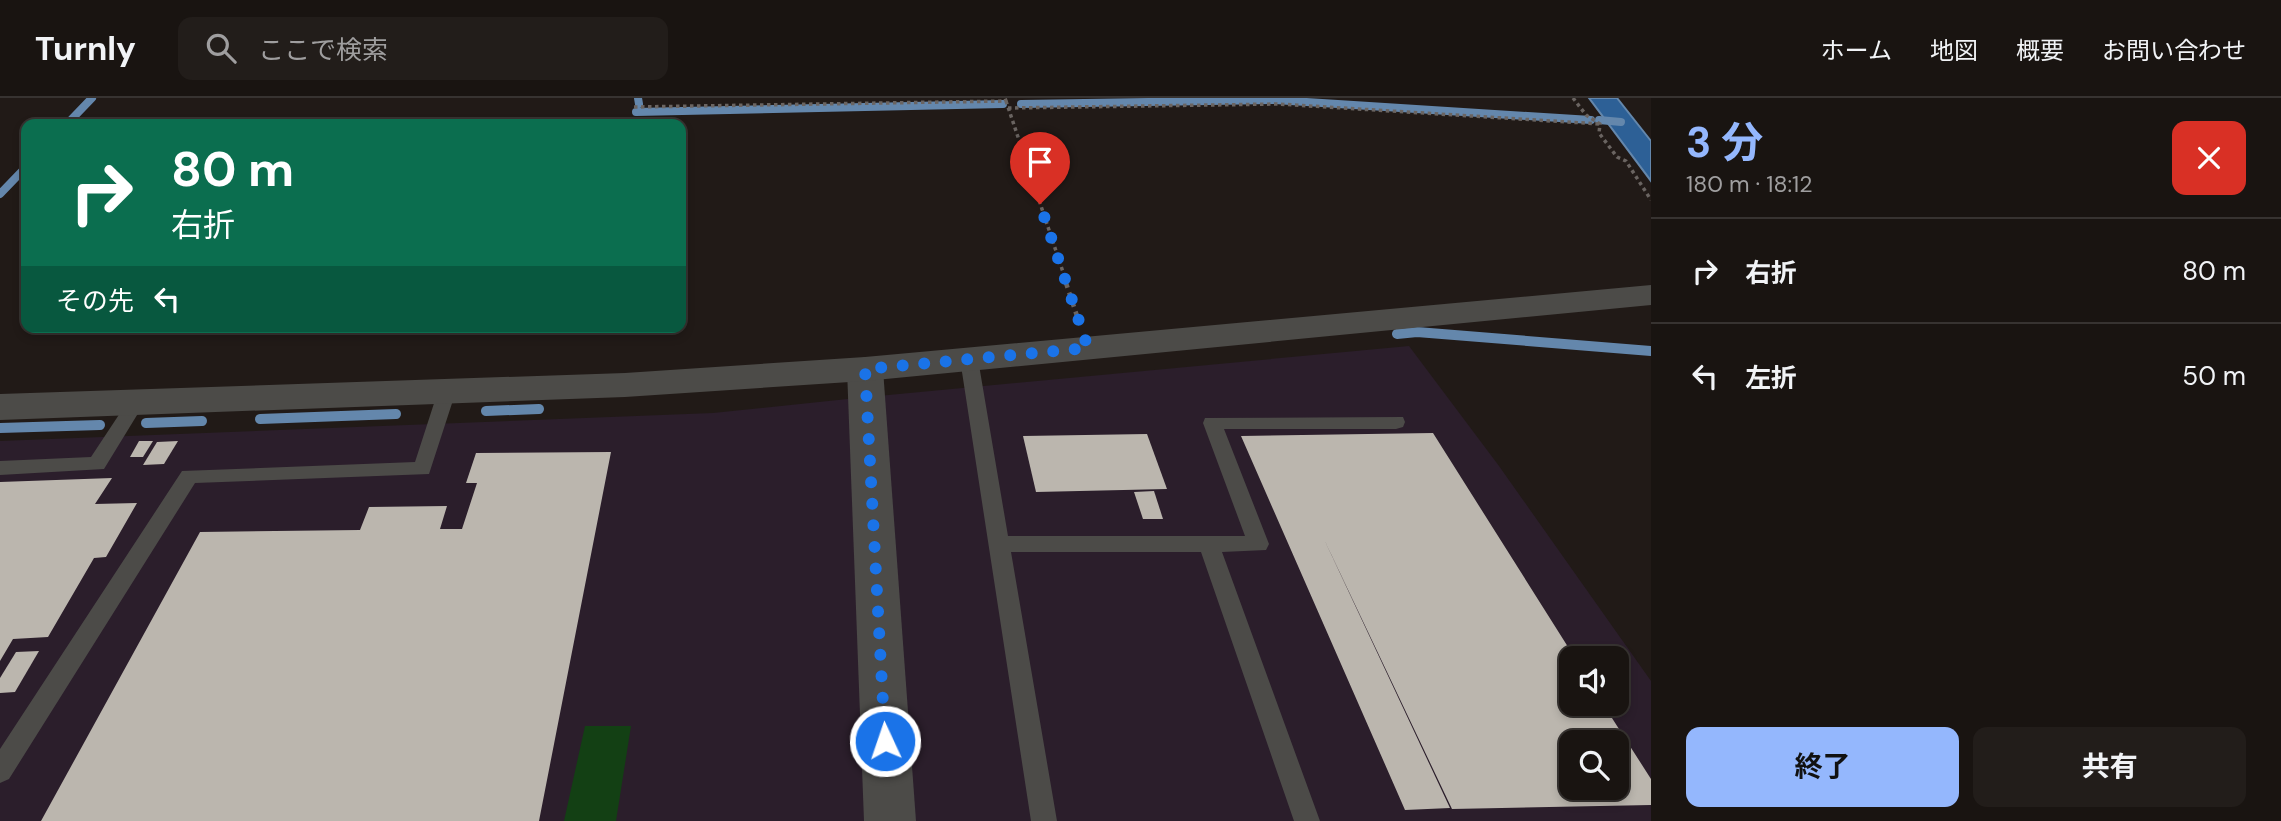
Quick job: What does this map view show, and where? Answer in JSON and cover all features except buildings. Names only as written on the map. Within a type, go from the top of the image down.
[{"type":"street","points":[[0,407],[625,385],[865,369],[1651,295]]},
{"type":"street","points":[[865,369],[890,821]]},
{"type":"lane","points":[[969,359],[1044,821]]},
{"type":"lane","points":[[0,771],[188,476],[422,469],[447,391]]},
{"type":"lane","points":[[0,468],[97,464],[136,402]]},
{"type":"lane","points":[[999,544],[1259,544],[1212,423],[1396,422]]},
{"type":"lane","points":[[1209,544],[1307,821]]},
{"type":"path","points":[[1573,98],[1586,115],[1600,124]]},
{"type":"path","points":[[634,107],[1005,99],[1088,348]]},
{"type":"path","points":[[1008,108],[1278,104],[1600,124]]},
{"type":"path","points":[[1600,124],[1599,133],[1617,157],[1626,161],[1651,200]]},
{"type":"shaded area","points":[[1409,346],[1499,466],[1626,646],[1559,646],[1559,716],[1629,716],[1629,650],[1651,681],[1651,821],[905,821],[878,396]]},
{"type":"shaded area","points":[[857,398],[874,821],[0,821],[0,441],[713,413]]},
{"type":"green space","points":[[585,726],[631,726],[616,821],[564,821]]},
{"type":"water","points":[[1589,98],[1617,98],[1651,141],[1651,181]]},
{"type":"waterway","points":[[72,119],[92,98]]},
{"type":"waterway","points":[[638,98],[639,104]]},
{"type":"waterway","points":[[1021,104],[1275,100],[1591,120]]},
{"type":"waterway","points":[[636,112],[1003,104]]},
{"type":"waterway","points":[[1599,120],[1621,122]]},
{"type":"waterway","points":[[0,194],[21,172]]},
{"type":"waterway","points":[[1397,334],[1417,332],[1651,351]]},
{"type":"waterway","points":[[486,411],[539,409]]},
{"type":"waterway","points":[[260,419],[396,414]]},
{"type":"waterway","points":[[146,423],[202,421]]},
{"type":"waterway","points":[[0,428],[100,425]]},
{"type":"route","points":[[885,741],[865,369],[1088,348],[1040,204]]}]
